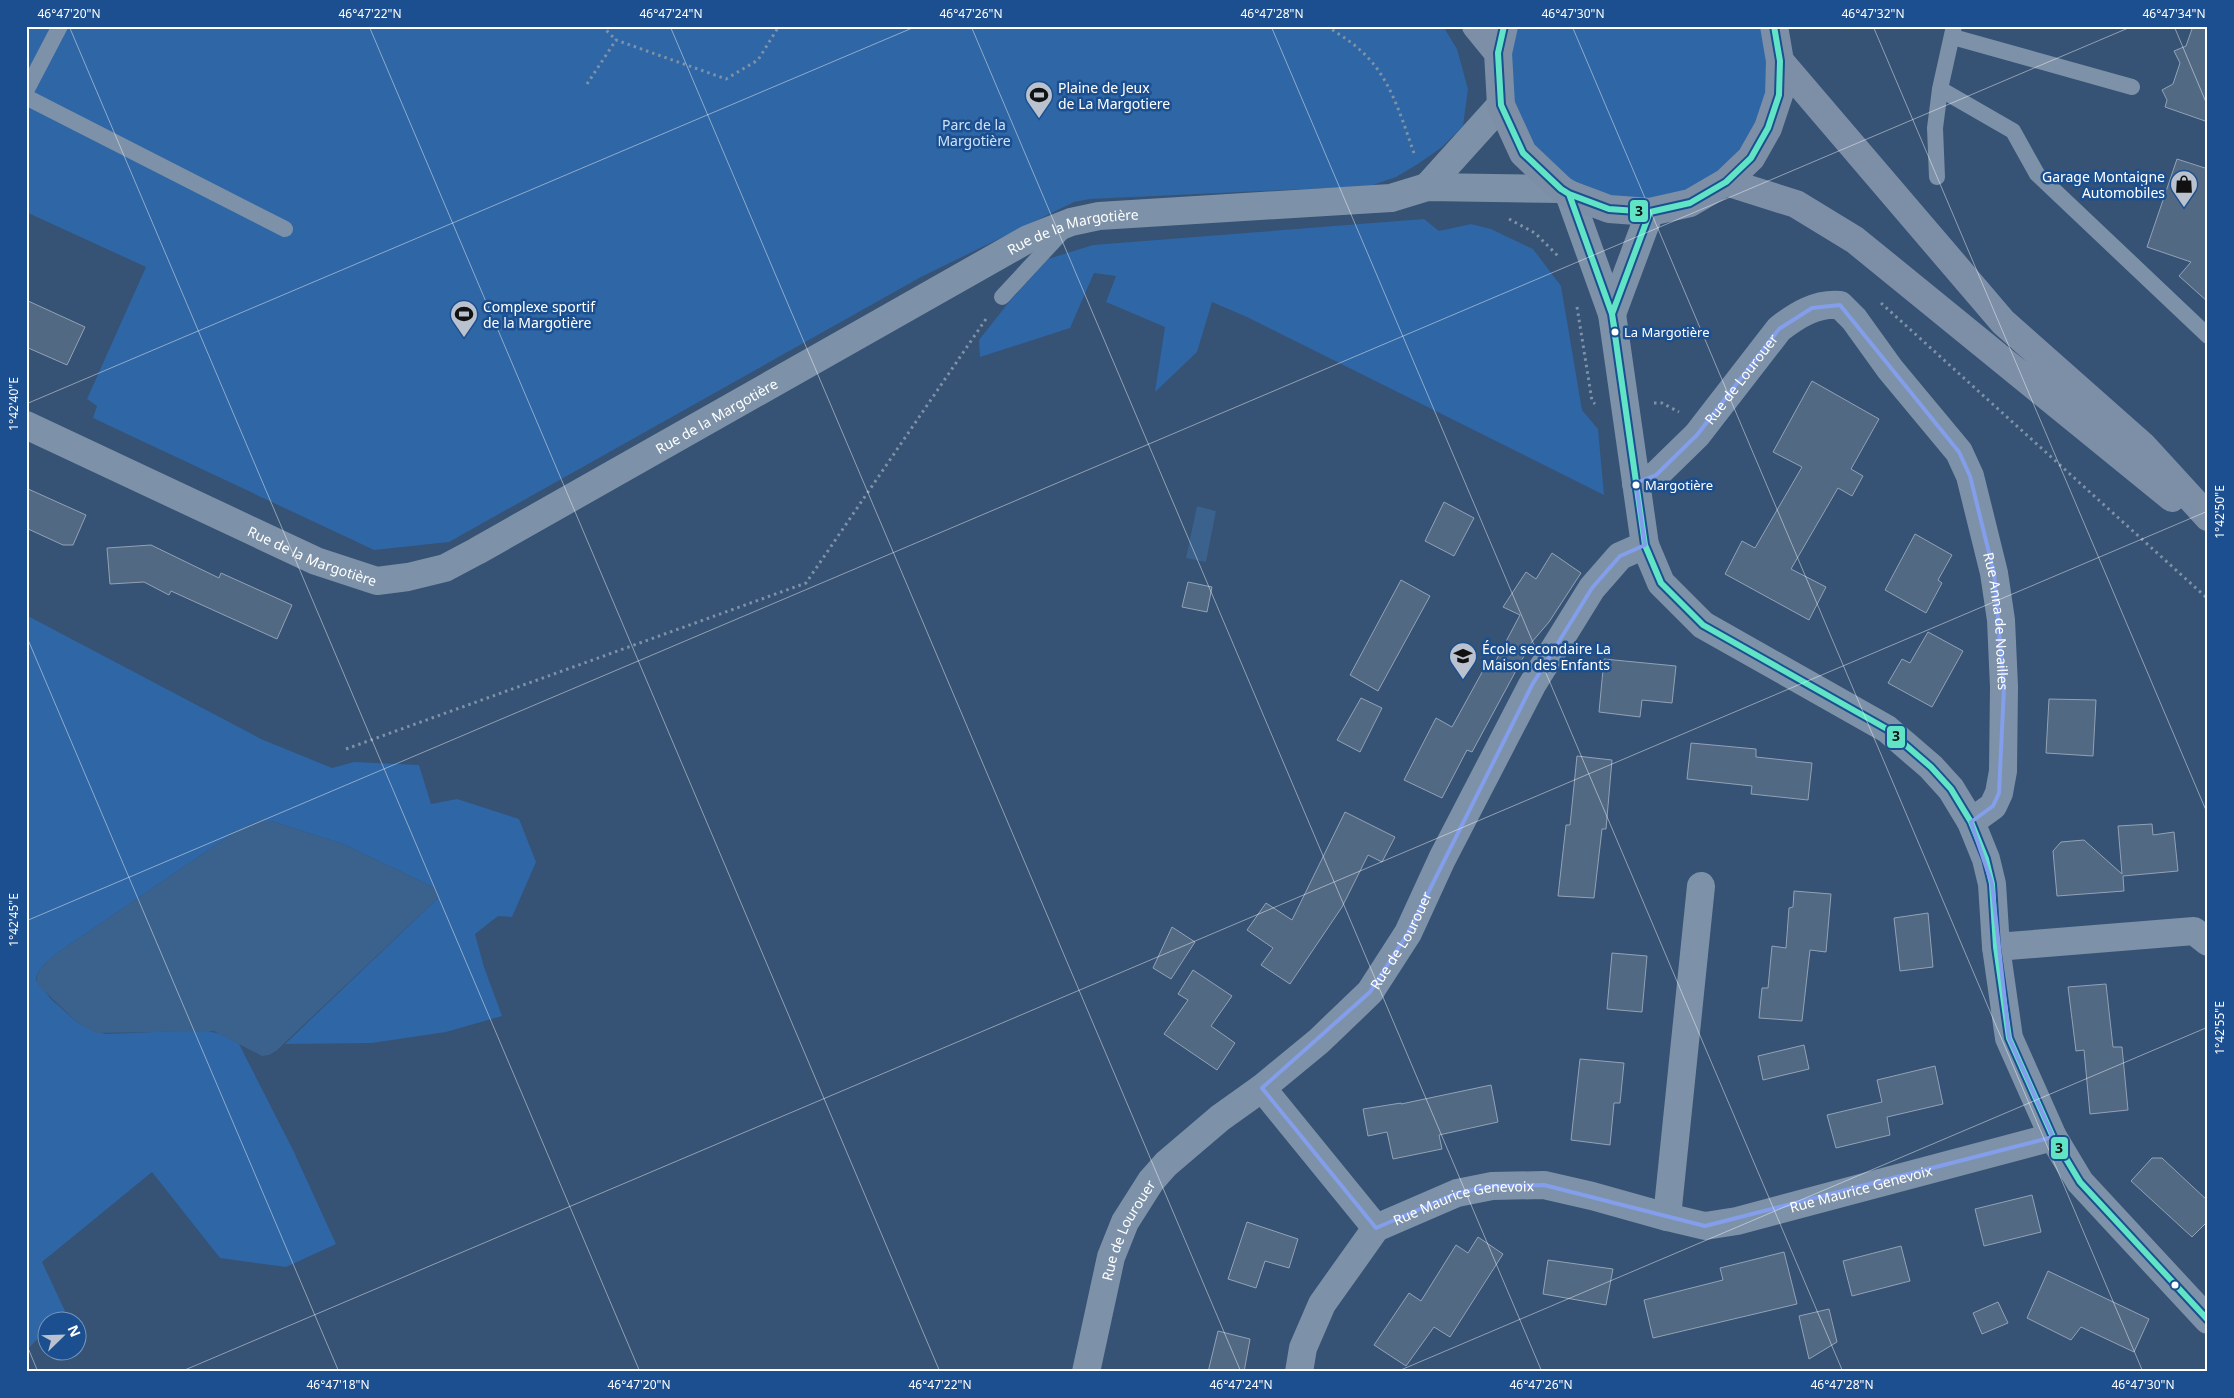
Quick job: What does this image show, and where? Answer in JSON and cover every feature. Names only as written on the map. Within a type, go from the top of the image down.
[{"type":"main road","points":[[1476,26],[1498,53]]},
{"type":"main road","points":[[1504,26],[1498,53],[1501,105],[1523,152],[1565,192],[1609,209],[1650,212],[1690,203],[1726,182],[1750,158],[1768,128],[1779,95],[1780,61],[1774,26]]},
{"type":"main road","points":[[1780,61],[2003,322],[2144,446],[2208,517]]},
{"type":"main road","points":[[1726,182],[1796,204],[1855,240],[2208,526]]},
{"type":"street","points":[[1427,187],[1501,105]]},
{"type":"street","name":"Rue de la Margotière","points":[[26,425],[316,561],[377,581],[408,577],[445,568],[477,552],[1028,238],[1071,222],[1099,216],[1391,198],[1427,187],[1565,192]]},
{"type":"street","points":[[1565,192],[1612,314],[1644,544],[1661,583],[1702,625],[1887,729],[1931,767],[1951,789],[1971,822],[1986,859],[1992,884],[1996,947],[2009,1038],[2053,1137],[2080,1182],[2208,1320]]},
{"type":"street","points":[[1612,314],[1650,212]]},
{"type":"street","name":"Rue de Lourouer","points":[[1636,484],[1656,475],[1697,436],[1779,329],[1792,319],[1812,308],[1827,304],[1840,305],[1854,319]]},
{"type":"street","name":"Rue Anna de Noailles","points":[[1854,319],[1890,369],[1959,452],[1970,476],[1994,574],[2001,620],[2004,687],[2003,771],[1999,793],[1993,806],[1971,822]]},
{"type":"street","name":"Rue de Lourouer","points":[[1086,1372],[1111,1257],[1125,1222],[1151,1181],[1166,1164],[1220,1118],[1262,1088],[1319,1041],[1370,992],[1408,933],[1442,859],[1542,669],[1592,588],[1620,556],[1644,544]]},
{"type":"street","points":[[1667,1218],[1701,886]]},
{"type":"street","points":[[1996,947],[2194,931],[2208,942]]},
{"type":"street","name":"Rue Maurice Genevoix","points":[[1262,1088],[1376,1228]]},
{"type":"street","name":"Rue Maurice Genevoix","points":[[1299,1372],[1303,1348],[1322,1304],[1376,1228],[1457,1193],[1492,1186],[1544,1185],[1592,1196],[1667,1218],[1705,1226],[1737,1221],[2053,1137]]},
{"type":"lane","points":[[26,91],[60,26]]},
{"type":"lane","points":[[1937,177],[1935,128],[1940,89],[1953,31],[2132,87]]},
{"type":"lane","points":[[1940,89],[2013,131],[2037,174],[2208,336]]},
{"type":"lane","points":[[26,97],[285,229]]},
{"type":"lane","points":[[1002,297],[1071,222]]},
{"type":"path","points":[[602,26],[616,40],[726,79],[758,60],[779,26]]},
{"type":"path","points":[[1327,26],[1361,51],[1379,70],[1397,106],[1427,187]]},
{"type":"path","points":[[588,84],[616,40]]},
{"type":"path","points":[[1503,217],[1536,233],[1558,255],[1562,263]]},
{"type":"path","points":[[346,749],[806,583],[974,334],[1002,297]]},
{"type":"path","points":[[1576,306],[1592,401],[1600,408],[1626,405]]},
{"type":"highlighted area","points":[[1840,305],[1959,452],[1970,476],[1994,573],[2004,687],[1999,793],[1993,806],[1971,822],[1992,884],[2009,1038],[2053,1137],[1705,1226],[1544,1185],[1492,1186],[1457,1193],[1376,1228],[1262,1088],[1370,992],[1408,933],[1532,685],[1592,588],[1620,556],[1645,545],[1636,483],[1656,475],[1697,435],[1779,329],[1812,308]]},
{"type":"green space","name":"Complexe sportif de la Margotière","points":[[26,26],[1443,26],[1457,49],[1468,89],[1463,126],[1442,147],[1396,177],[1370,186],[1090,199],[1074,202],[921,277],[449,542],[374,550],[93,418],[97,406],[87,399],[146,267],[26,212]]},
{"type":"green space","points":[[1504,26],[1774,26],[1768,128],[1690,203],[1569,194],[1501,105]]},
{"type":"green space","points":[[1424,219],[1439,231],[1471,224],[1491,229],[1533,249],[1561,286],[1582,410],[1598,429],[1604,495],[1247,317],[1212,302],[1197,352],[1155,392],[1165,327],[1106,302],[1116,276],[1094,273],[1070,328],[980,357],[979,340],[1009,302],[1048,259],[1093,245]]},
{"type":"green space","points":[[26,615],[261,739],[332,768],[354,762],[419,765],[431,804],[457,799],[519,819],[536,862],[512,917],[498,916],[475,934],[484,967],[502,1016],[446,1032],[372,1043],[285,1044],[438,898],[435,888],[343,844],[271,821],[235,832],[56,954],[46,963],[38,972],[36,980],[51,999],[78,1023],[105,1034],[203,1030],[221,1034],[239,1044],[293,1150],[336,1244],[286,1267],[220,1258],[152,1172],[42,1262],[65,1310],[38,1310],[38,1338],[26,1351]]},
{"type":"shaded area","points":[[1197,506],[1216,511],[1206,562],[1186,558]]},
{"type":"shaded area","points":[[260,820],[271,821],[343,844],[435,888],[438,898],[276,1051],[269,1055],[262,1056],[214,1031],[95,1033],[78,1023],[39,986],[37,981],[38,972],[56,954],[235,832]]},
{"type":"building","points":[[2193,26],[2208,26],[2208,122],[2165,107],[2167,100],[2162,90],[2173,84],[2180,63],[2174,51],[2186,46]]},
{"type":"building","name":"Garage Montaigne Automobiles","points":[[2177,159],[2208,169],[2208,302],[2179,276],[2191,262],[2147,247]]},
{"type":"building","points":[[26,300],[85,327],[67,365],[26,347]]},
{"type":"building","points":[[1812,381],[1879,419],[1851,469],[1863,476],[1852,496],[1838,488],[1791,569],[1826,587],[1809,620],[1725,574],[1742,541],[1755,548],[1802,467],[1773,452]]},
{"type":"building","points":[[26,488],[86,515],[73,545],[63,545],[26,528]]},
{"type":"building","points":[[1444,502],[1474,518],[1454,556],[1425,541]]},
{"type":"building","points":[[1915,534],[1952,555],[1938,580],[1942,583],[1926,613],[1885,590]]},
{"type":"building","points":[[151,545],[219,578],[221,573],[292,605],[277,639],[171,591],[169,595],[144,582],[110,584],[107,548]]},
{"type":"building","points":[[1552,553],[1581,573],[1549,622],[1531,643],[1472,752],[1467,750],[1442,798],[1404,780],[1436,718],[1452,727],[1486,665],[1492,668],[1520,615],[1503,607],[1526,572],[1536,579]]},
{"type":"building","points":[[1401,580],[1430,596],[1378,691],[1350,675]]},
{"type":"building","points":[[1188,582],[1212,587],[1207,612],[1182,607]]},
{"type":"building","points":[[1928,632],[1963,651],[1932,707],[1888,683],[1902,659],[1910,663]]},
{"type":"building","points":[[1604,659],[1676,666],[1672,703],[1642,700],[1640,717],[1599,712]]},
{"type":"building","points":[[1361,698],[1382,708],[1360,752],[1337,740]]},
{"type":"building","points":[[2049,699],[2096,700],[2093,756],[2046,753]]},
{"type":"building","points":[[1691,743],[1756,749],[1756,757],[1812,763],[1808,800],[1751,794],[1752,786],[1687,779]]},
{"type":"building","points":[[1577,756],[1612,760],[1606,829],[1602,829],[1594,898],[1558,896],[1566,825],[1570,825]]},
{"type":"building","points":[[1345,812],[1395,837],[1382,862],[1368,855],[1342,907],[1290,984],[1261,965],[1273,948],[1247,930],[1266,903],[1292,920]]},
{"type":"building","points":[[2152,824],[2153,835],[2174,832],[2178,871],[2123,876],[2124,891],[2057,896],[2053,851],[2061,842],[2084,840],[2122,874],[2118,826]]},
{"type":"building","points":[[1794,891],[1831,894],[1826,952],[1810,950],[1802,1021],[1759,1018],[1762,988],[1768,988],[1772,946],[1786,948],[1789,908],[1793,907]]},
{"type":"building","points":[[1928,913],[1933,967],[1900,971],[1894,918]]},
{"type":"building","points":[[1172,927],[1195,942],[1171,979],[1153,968]]},
{"type":"building","points":[[1612,953],[1647,956],[1642,1012],[1607,1009]]},
{"type":"building","points":[[1193,970],[1232,996],[1211,1026],[1235,1043],[1217,1070],[1164,1034],[1188,1000],[1178,994]]},
{"type":"building","points":[[2106,984],[2113,1047],[2122,1047],[2128,1110],[2090,1114],[2084,1050],[2076,1051],[2068,987]]},
{"type":"building","points":[[1804,1045],[1809,1069],[1763,1080],[1758,1056]]},
{"type":"building","points":[[1580,1059],[1624,1063],[1620,1103],[1614,1103],[1610,1145],[1571,1140]]},
{"type":"building","points":[[1935,1066],[1943,1104],[1887,1117],[1890,1135],[1836,1148],[1827,1115],[1882,1102],[1877,1080]]},
{"type":"building","points":[[1491,1085],[1498,1122],[1439,1135],[1442,1149],[1393,1159],[1387,1132],[1368,1136],[1363,1109],[1401,1104]]},
{"type":"building","points":[[2152,1158],[2162,1158],[2208,1201],[2208,1221],[2192,1237],[2131,1181]]},
{"type":"building","points":[[2032,1195],[2041,1232],[1984,1246],[1975,1209]]},
{"type":"building","points":[[1247,1222],[1298,1239],[1289,1268],[1265,1261],[1256,1288],[1228,1279]]},
{"type":"building","points":[[1478,1237],[1503,1254],[1450,1337],[1434,1327],[1406,1366],[1374,1345],[1409,1293],[1421,1301],[1456,1245],[1468,1253]]},
{"type":"building","points":[[1901,1246],[1910,1281],[1852,1296],[1843,1261]]},
{"type":"building","points":[[1784,1252],[1797,1304],[1653,1338],[1644,1300],[1723,1280],[1720,1268]]},
{"type":"building","points":[[1548,1260],[1613,1269],[1606,1305],[1543,1294]]},
{"type":"building","points":[[2048,1271],[2149,1319],[2134,1352],[2081,1327],[2071,1340],[2027,1318]]},
{"type":"building","points":[[1998,1302],[2008,1323],[1982,1334],[1973,1313]]},
{"type":"building","points":[[1829,1309],[1837,1342],[1809,1359],[1799,1316]]},
{"type":"building","points":[[1218,1331],[1250,1339],[1244,1372],[1208,1372]]},
{"type":"transit line","name":"3","points":[[1504,26],[1498,53],[1501,105],[1523,153],[1561,189],[1569,194],[1609,209],[1650,212],[1690,203],[1726,182],[1751,158],[1768,128],[1779,95],[1780,61],[1774,26]]},
{"type":"transit line","name":"3","points":[[1569,194],[1612,314],[1645,545],[1661,583],[1703,625],[1887,729],[1931,767],[1951,789],[1971,822],[1986,859],[1992,884],[1996,947],[2009,1038],[2053,1137],[2080,1182],[2208,1320]]},
{"type":"transit line","name":"3","points":[[1615,332],[1612,314],[1650,212]]},
{"type":"place","name":"Plaine de Jeux de La Margotiere","points":[[1039,119]]},
{"type":"place","name":"Garage Montaigne Automobiles","points":[[2184,208]]},
{"type":"place","name":"La Margotière","points":[[1615,332]]},
{"type":"place","name":"Complexe sportif de la Margotière","points":[[464,338]]},
{"type":"place","name":"Margotière","points":[[1636,485]]},
{"type":"place","name":"École secondaire La Maison des Enfants","points":[[1463,680]]},
{"type":"park label","name":"Parc de la Margotière","points":[[974,132]]}]
